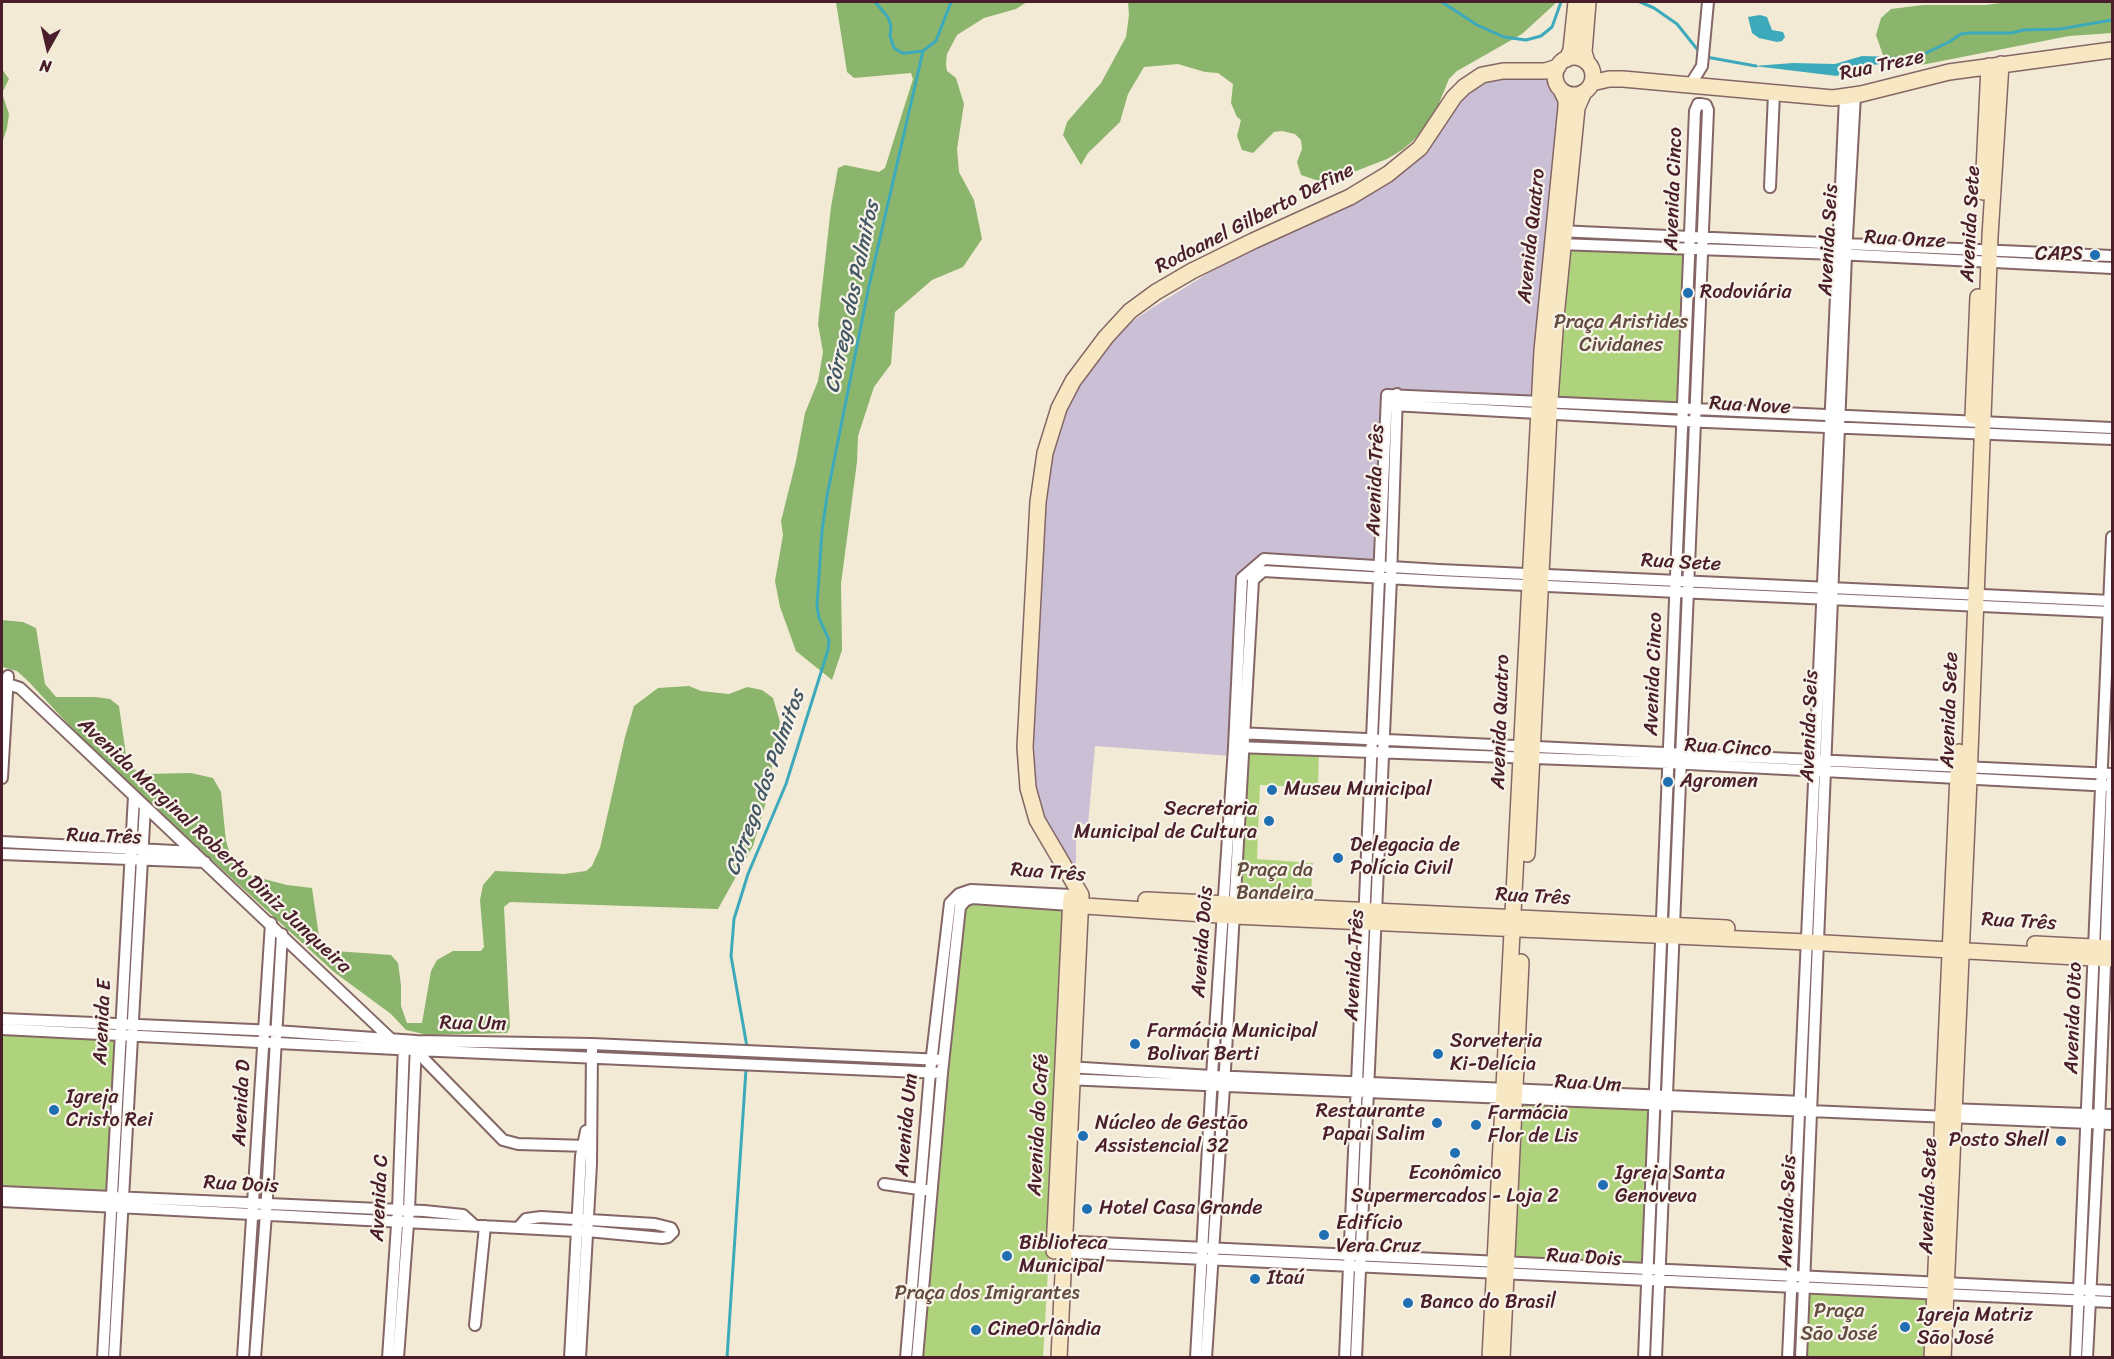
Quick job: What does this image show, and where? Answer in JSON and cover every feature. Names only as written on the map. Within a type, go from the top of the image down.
[{"type":"street","points":[[1576,2],[1580,31],[1584,52],[1593,72],[1588,88],[1573,95],[1559,87],[1556,73],[1580,31],[1588,2]]},
{"type":"street","points":[[1690,86],[1692,79],[1702,66],[1708,2]]},
{"type":"street","name":"Rua Treze","points":[[1588,88],[1609,80],[1623,79],[1824,97],[1850,96],[1949,72],[2112,50]]},
{"type":"street","points":[[1562,63],[1576,57],[1589,64]]},
{"type":"street","name":"Rodoanel Gilberto Define","points":[[1076,900],[1069,876],[1045,836],[1031,804],[1025,747],[1040,480],[1051,431],[1073,381],[1089,357],[1130,311],[1156,292],[1243,246],[1350,197],[1388,174],[1420,148],[1454,97],[1474,79],[1491,72],[1545,71],[1562,63]]},
{"type":"street","name":"Rua Treze","points":[[1589,64],[1623,79]]},
{"type":"street","name":"Avenida Sete","points":[[1932,1358],[1940,1288],[1995,65]]},
{"type":"street","name":"Rodoanel Gilberto Define","points":[[1527,72],[1559,87]]},
{"type":"street","name":"Avenida Quatro","points":[[1502,1358],[1501,1267],[1531,652],[1544,408],[1565,170],[1566,100],[1559,87]]},
{"type":"street","name":"Avenida Quatro","points":[[1565,170],[1577,108],[1588,88]]},
{"type":"street","points":[[1770,187],[1774,93]]},
{"type":"street","name":"Avenida Seis","points":[[1801,1358],[1811,1106],[1813,938],[1850,96]]},
{"type":"street","name":"Avenida Cinco","points":[[1644,1358],[1653,1274],[1667,1101],[1668,930],[1669,758],[1695,111],[1698,104],[1701,104],[1706,105],[1708,110],[1681,759],[1668,930],[1655,1101],[1653,1274],[1656,1358]]},
{"type":"street","name":"Rua Onze","points":[[1559,238],[1691,237],[1842,249],[1985,256],[2112,268]]},
{"type":"street","name":"Rua Onze","points":[[1559,238],[1703,250],[1842,249]]},
{"type":"street","name":"Rua Onze","points":[[1985,256],[2112,256]]},
{"type":"street","name":"Rua Nove","points":[[1392,400],[1695,416],[1910,424],[2112,440]]},
{"type":"street","name":"Avenida Três","points":[[1356,1358],[1368,1087],[1370,752],[1379,572],[1392,400]]},
{"type":"street","name":"Avenida Três","points":[[1345,1358],[1356,1086],[1383,752],[1391,572],[1392,400]]},
{"type":"street","name":"Rua Nove","points":[[1978,428],[2112,428]]},
{"type":"street","points":[[1678,519],[1690,520]]},
{"type":"street","name":"Avenida Oito","points":[[2076,1358],[2084,1295],[2104,953],[2112,537]]},
{"type":"street","name":"Rua Sete","points":[[1255,573],[1264,559],[1294,567],[1379,572],[2111,606]]},
{"type":"street","name":"Avenida Dois","points":[[1196,1358],[1224,1082],[1229,910],[1240,733],[1255,573]]},
{"type":"street","points":[[2,778],[5,678]]},
{"type":"street","name":"Avenida Marginal Roberto Diniz Junqueira","points":[[5,678],[21,688],[270,923],[425,1060],[503,1140],[518,1144],[587,1146]]},
{"type":"street","name":"Rua Cinco","points":[[1240,733],[1383,739],[1527,752],[1964,773],[2014,782],[2108,786]]},
{"type":"street","name":"Rua Cinco","points":[[1239,747],[1370,752],[1527,752]]},
{"type":"street","points":[[2014,782],[2015,769]]},
{"type":"street","name":"Rua Cinco","points":[[1964,773],[2015,769],[2109,773]]},
{"type":"street","name":"Avenida E","points":[[103,1358],[122,1117],[136,854],[134,796]]},
{"type":"street","name":"Avenida E","points":[[136,854],[145,806]]},
{"type":"street","name":"Rua Três","points":[[2,842],[205,862]]},
{"type":"street","name":"Rua Três","points":[[2,854],[194,852]]},
{"type":"street","name":"Rua Três","points":[[958,900],[970,890],[1076,900],[1229,910],[2104,953]]},
{"type":"street","name":"Avenida Um","points":[[906,1358],[930,1072],[948,910],[958,900]]},
{"type":"street","name":"Avenida Um","points":[[917,1358],[958,900]]},
{"type":"street","name":"Avenida do Café","points":[[1049,1358],[1059,1247],[1076,900]]},
{"type":"street","name":"Avenida Dois","points":[[1206,1358],[1212,1081],[1229,910]]},
{"type":"street","name":"Avenida D","points":[[243,1358],[270,923]]},
{"type":"street","name":"Avenida D","points":[[255,1358],[282,934]]},
{"type":"street","name":"Avenida Seis","points":[[1788,1358],[1799,1106],[1813,938]]},
{"type":"street","name":"Rua Um","points":[[2,1019],[126,1029],[591,1056],[942,1072]]},
{"type":"street","name":"Rua Um","points":[[2,1029],[126,1029]]},
{"type":"street","points":[[570,1358],[590,1119],[592,1044]]},
{"type":"street","name":"Rua Um","points":[[408,1045],[592,1044],[943,1060]]},
{"type":"street","name":"Avenida C","points":[[398,1358],[408,1045]]},
{"type":"street","name":"Rua Um","points":[[1068,1073],[1224,1082],[2094,1119],[2112,1124]]},
{"type":"street","name":"Rua Um","points":[[2094,1119],[2112,1115]]},
{"type":"street","points":[[884,1184],[933,1190]]},
{"type":"street","name":"Rua Dois","points":[[2,1192],[117,1202],[254,1209],[403,1216],[463,1215],[480,1226],[518,1228],[526,1219],[531,1218],[662,1238],[668,1237],[673,1232],[671,1228],[656,1224],[582,1225]]},
{"type":"street","name":"Rua Dois","points":[[2,1201],[117,1202]]},
{"type":"street","name":"Avenida E","points":[[114,1358],[117,1202]]},
{"type":"street","name":"Avenida C","points":[[388,1358],[403,1216]]},
{"type":"street","points":[[580,1358],[582,1225]]},
{"type":"street","points":[[475,1325],[480,1226]]},
{"type":"street","name":"Avenida do Café","points":[[1059,1247],[1059,1358]]},
{"type":"street","name":"Rua Dois","points":[[1059,1247],[2084,1295],[2112,1291]]},
{"type":"street","name":"Avenida Quatro","points":[[1490,1358],[1501,1267]]},
{"type":"street","name":"Avenida Sete","points":[[1940,1288],[1942,1358]]},
{"type":"street","name":"Avenida Oito","points":[[2084,1295],[2087,1358]]},
{"type":"street","name":"Rua Dois","points":[[2084,1295],[2112,1302]]},
{"type":"shaded area","points":[[1482,76],[1541,77],[1552,81],[1557,86],[1563,100],[1538,401],[1388,394],[1378,565],[1264,558],[1242,578],[1232,756],[1095,746],[1088,824],[1076,825],[1076,877],[1045,832],[1031,765],[1043,511],[1048,464],[1062,417],[1075,390],[1103,351],[1127,325],[1152,308],[1244,251],[1358,201]]},
{"type":"green space","points":[[836,2],[1027,2],[1016,9],[984,18],[957,35],[947,54],[947,71],[956,78],[964,104],[957,149],[959,172],[974,200],[982,239],[963,267],[932,280],[895,312],[891,364],[874,387],[858,436],[857,462],[841,584],[842,650],[832,680],[796,651],[780,607],[775,581],[783,535],[781,521],[805,413],[818,381],[823,352],[818,324],[831,207],[838,168],[845,165],[879,172],[885,168],[913,79],[911,73],[854,78],[847,72]]},
{"type":"green space","points":[[1128,2],[1557,2],[1522,34],[1457,71],[1449,79],[1435,113],[1414,140],[1402,150],[1387,159],[1338,178],[1319,181],[1301,175],[1297,162],[1302,149],[1301,140],[1295,134],[1274,132],[1253,153],[1242,150],[1237,136],[1241,120],[1237,117],[1231,103],[1233,84],[1218,73],[1205,72],[1178,64],[1144,67],[1128,94],[1120,122],[1088,153],[1081,165],[1063,135],[1067,122],[1101,83],[1126,37]]},
{"type":"green space","points":[[2008,2],[2112,2],[2112,33],[2069,36],[1916,66],[1885,61],[1876,35],[1881,18],[1891,9],[1923,5],[1986,5]]},
{"type":"green space","points":[[2,69],[9,79],[2,93]]},
{"type":"green space","points":[[2,93],[9,114],[2,143]]},
{"type":"green space","name":"Praça Aristides Cividanes","points":[[1564,245],[1690,249],[1683,410],[1550,403]]},
{"type":"green space","points":[[2,620],[23,622],[36,628],[45,684],[56,697],[110,699],[119,706],[129,767],[145,774],[191,773],[213,778],[221,792],[226,841],[232,860],[241,873],[287,885],[312,888],[321,950],[391,955],[398,963],[401,1006],[407,1023],[422,1023],[431,971],[437,960],[453,951],[481,951],[484,947],[480,900],[483,885],[495,871],[564,874],[586,871],[592,866],[600,848],[634,706],[658,688],[689,686],[701,691],[729,694],[747,687],[762,690],[773,698],[780,722],[765,805],[753,846],[718,909],[510,902],[504,907],[510,1027],[507,1033],[428,1035],[406,1030],[391,1014],[334,972],[94,752],[17,671],[2,667]]},
{"type":"green space","name":"Praça da Bandeira","points":[[1245,747],[1319,750],[1318,788],[1260,785],[1257,859],[1313,863],[1310,907],[1234,904]]},
{"type":"green space","name":"Praça dos Imigrantes","points":[[965,901],[1069,906],[1043,1357],[921,1358],[943,1073]]},
{"type":"green space","points":[[2,1029],[120,1035],[111,1197],[2,1192]]},
{"type":"green space","points":[[1516,1099],[1654,1106],[1647,1269],[1508,1261]]},
{"type":"green space","name":"Praça São José","points":[[1804,1287],[1935,1292],[1932,1357],[1801,1358]]},
{"type":"water","points":[[1760,15],[1767,17],[1772,30],[1783,32],[1785,37],[1782,41],[1759,38],[1752,33],[1748,17]]},
{"type":"water","points":[[1930,52],[1902,61],[1851,68],[1837,76],[1754,66],[1793,63],[1835,64],[1862,56],[1902,57]]},
{"type":"waterway","points":[[875,2],[888,17],[894,48],[902,53],[923,51],[936,41],[951,2]]},
{"type":"waterway","points":[[1442,2],[1477,25],[1504,37],[1526,40],[1541,36],[1552,27],[1561,2]]},
{"type":"waterway","points":[[1640,2],[1654,8],[1677,24],[1701,54]]},
{"type":"waterway","points":[[1926,53],[1961,34],[2060,29],[2112,20]]},
{"type":"waterway","name":"Córrego dos Palmitos","points":[[747,1047],[731,956],[734,919],[748,874],[786,784],[828,650],[829,640],[819,618],[817,606],[822,531],[827,496],[869,286],[923,51]]},
{"type":"waterway","points":[[1706,57],[1756,66]]},
{"type":"waterway","name":"Córrego dos Palmitos","points":[[727,1358],[747,1054]]},
{"type":"place","name":"CAPS","points":[[2095,255]]},
{"type":"place","name":"Rodoviária","points":[[1688,293]]},
{"type":"place","name":"Agromen","points":[[1668,782]]},
{"type":"place","name":"Museu Municipal","points":[[1272,790]]},
{"type":"place","name":"Secretaria Municipal de Cultura","points":[[1269,821]]},
{"type":"place","name":"Delegacia de Polícia Civil","points":[[1338,858]]},
{"type":"place","name":"Farmácia Municipal Bolivar Berti","points":[[1135,1044]]},
{"type":"place","name":"Sorveteria Ki-Delícia","points":[[1438,1054]]},
{"type":"place","name":"Igreja Cristo Rei","points":[[54,1110]]},
{"type":"place","name":"Restaurante Papai Salim","points":[[1437,1123]]},
{"type":"place","name":"Farmácia Flor de Lis","points":[[1476,1125]]},
{"type":"place","name":"Núcleo de Gestão Assistencial 32","points":[[1083,1136]]},
{"type":"place","name":"Posto Shell","points":[[2061,1141]]},
{"type":"place","name":"Econômico Supermercados - Loja 2","points":[[1455,1153]]},
{"type":"place","name":"Igreja Santa Genoveva","points":[[1603,1185]]},
{"type":"place","name":"Hotel Casa Grande","points":[[1087,1209]]},
{"type":"place","name":"Edifício Vera Cruz","points":[[1324,1235]]},
{"type":"place","name":"Biblioteca Municipal","points":[[1007,1256]]},
{"type":"place","name":"Itaú","points":[[1255,1279]]},
{"type":"place","name":"Banco do Brasil","points":[[1408,1303]]},
{"type":"place","name":"Igreja Matriz São José","points":[[1905,1327]]},
{"type":"place","name":"CineOrlândia","points":[[976,1330]]}]
